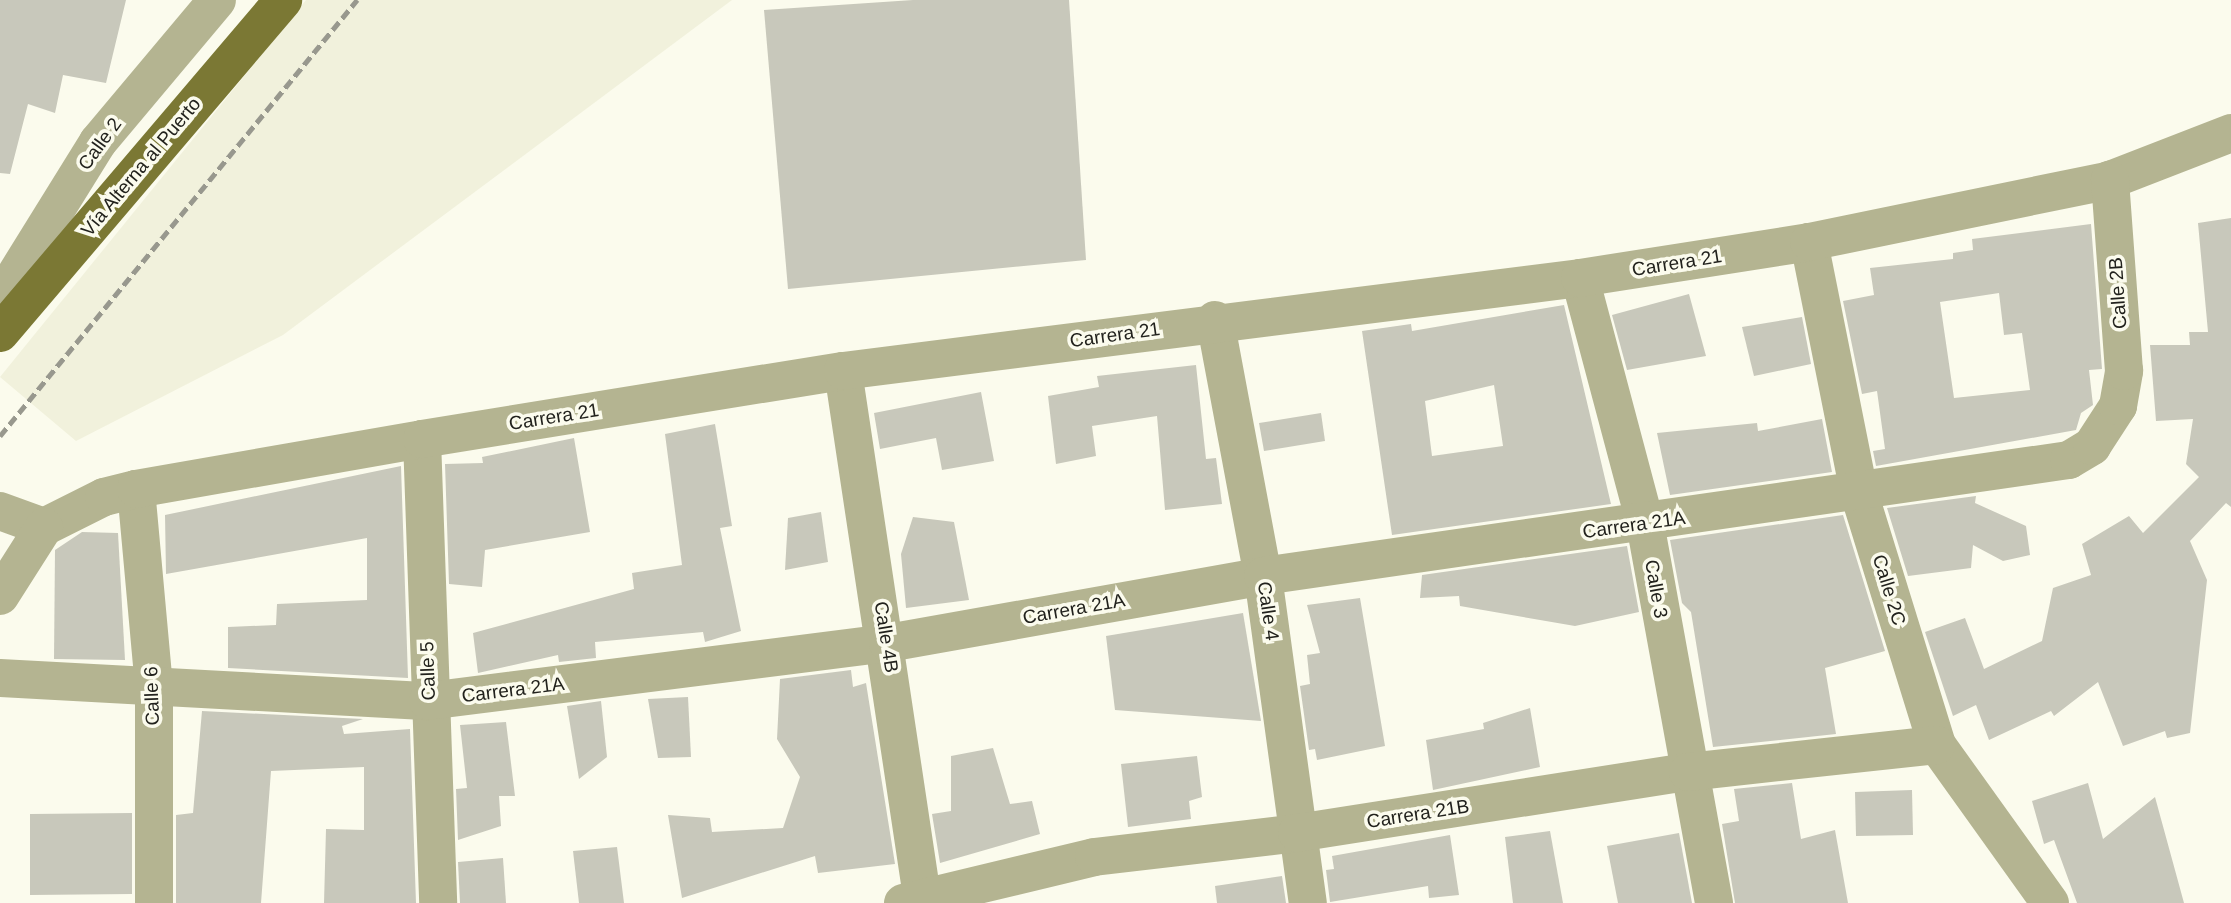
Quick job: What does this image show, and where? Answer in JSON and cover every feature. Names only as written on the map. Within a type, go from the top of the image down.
[{"type":"main road","name":"Vía Alterna al Puerto","points":[[0,333],[283,0]]},
{"type":"street","name":"Calle 2","points":[[0,300],[98,142],[217,0]]},
{"type":"street","name":"Carrera 21","points":[[44,527],[104,497],[136,489],[422,439],[844,371],[1215,320],[1580,278],[1809,242],[2110,180],[2231,133]]},
{"type":"street","name":"Calle 2B","points":[[2110,180],[2124,371],[2118,406]]},
{"type":"street","name":"Calle 2C","points":[[1809,242],[1859,493],[1937,746],[2050,903]]},
{"type":"street","name":"Calle 3","points":[[1580,278],[1644,523],[1714,903]]},
{"type":"street","name":"Calle 4","points":[[1215,320],[1263,576],[1308,903]]},
{"type":"street","name":"Calle 4B","points":[[844,371],[888,643],[916,902]]},
{"type":"street","name":"Carrera 21A","points":[[0,678],[428,701],[888,643],[1263,576],[1859,493],[2069,460],[2092,446],[2118,406]]},
{"type":"street","name":"Calle 5","points":[[422,439],[428,701],[438,903]]},
{"type":"street","name":"Calle 6","points":[[136,489],[154,688],[154,903]]},
{"type":"street","points":[[0,511],[44,527],[0,596]]},
{"type":"street","name":"Carrera 21B","points":[[916,902],[1094,857],[1297,833],[1688,772],[1937,746]]},
{"type":"shaded area","points":[[306,0],[732,0],[283,335],[76,441],[0,377]]},
{"type":"building","points":[[0,0],[126,0],[106,83],[63,75],[55,113],[28,104],[10,174],[0,173]]},
{"type":"building","points":[[913,0],[1069,0],[1086,260],[788,289],[764,10]]},
{"type":"building","points":[[2231,218],[2231,507],[2226,503],[2190,541],[2207,580],[2190,733],[2167,738],[2165,731],[2123,746],[2098,682],[2054,716],[2051,711],[1989,740],[1976,705],[1953,716],[1925,632],[1965,618],[1984,669],[2042,641],[2053,588],[2091,575],[2082,544],[2129,516],[2143,533],[2199,477],[2186,464],[2193,419],[2156,421],[2150,345],[2190,345],[2189,332],[2208,332],[2198,223]]},
{"type":"building","points":[[2091,224],[2102,369],[2089,370],[2093,405],[2081,413],[2076,430],[1876,466],[1873,451],[1885,449],[1877,391],[1862,394],[1843,301],[1874,295],[1870,268],[1953,259],[1953,253],[1973,250],[1972,239]],"holes":[[[1999,293],[2004,335],[2022,333],[2030,390],[1954,398],[1940,302]]]},
{"type":"building","points":[[1689,294],[1706,356],[1627,370],[1612,315]]},
{"type":"building","points":[[1564,305],[1611,504],[1392,535],[1362,331],[1411,324],[1412,331]],"holes":[[[1494,385],[1503,446],[1432,456],[1425,401]]]},
{"type":"building","points":[[1802,317],[1811,364],[1754,376],[1742,327]]},
{"type":"building","points":[[1196,365],[1206,459],[1216,458],[1222,504],[1165,510],[1157,416],[1092,426],[1096,456],[1056,464],[1048,396],[1099,387],[1097,376]]},
{"type":"building","points":[[981,392],[994,461],[942,470],[936,438],[880,449],[874,413]]},
{"type":"building","points":[[1321,413],[1325,441],[1264,451],[1259,423]]},
{"type":"building","points":[[1822,419],[1832,472],[1670,495],[1657,433],[1757,423],[1758,431]]},
{"type":"building","points":[[715,424],[732,526],[720,528],[741,631],[705,642],[703,632],[595,642],[596,658],[559,662],[558,655],[478,673],[473,633],[634,589],[632,573],[682,565],[665,434]]},
{"type":"building","points":[[574,438],[590,532],[485,550],[482,587],[449,584],[445,464],[483,463],[482,457]]},
{"type":"building","points":[[401,466],[408,678],[228,668],[228,627],[276,625],[277,604],[367,600],[367,538],[166,574],[165,515]]},
{"type":"building","points":[[1976,496],[1975,503],[2026,526],[2030,555],[2003,561],[1973,545],[1971,568],[1908,576],[1887,508]]},
{"type":"building","points":[[821,512],[828,562],[785,570],[788,518]]},
{"type":"building","points":[[1843,515],[1885,651],[1825,668],[1836,734],[1713,747],[1691,612],[1682,603],[1670,540]]},
{"type":"building","points":[[913,517],[954,522],[969,600],[906,608],[901,554]]},
{"type":"building","points":[[82,532],[118,533],[125,660],[54,659],[55,550]]},
{"type":"building","points":[[1627,546],[1639,612],[1575,626],[1460,606],[1459,596],[1420,598],[1422,575]]},
{"type":"building","points":[[1360,598],[1385,746],[1317,760],[1315,749],[1309,750],[1300,686],[1310,684],[1307,655],[1320,653],[1307,605]]},
{"type":"building","points":[[1243,613],[1261,721],[1115,710],[1106,636]]},
{"type":"building","points":[[851,670],[853,687],[866,683],[895,864],[818,873],[815,856],[682,898],[668,815],[710,818],[712,832],[783,828],[800,777],[777,739],[780,679]]},
{"type":"building","points":[[688,697],[691,757],[658,758],[648,699]]},
{"type":"building","points":[[601,701],[607,757],[579,779],[567,706]]},
{"type":"building","points":[[1530,708],[1540,767],[1433,790],[1426,740],[1484,729],[1483,723]]},
{"type":"building","points":[[202,711],[363,719],[342,726],[344,734],[410,729],[416,903],[324,903],[326,829],[364,830],[364,767],[271,771],[261,903],[176,903],[176,815],[193,813]]},
{"type":"building","points":[[506,722],[515,796],[499,796],[501,826],[458,840],[456,789],[467,788],[460,725]]},
{"type":"building","points":[[993,748],[1010,804],[1032,801],[1040,834],[940,863],[932,814],[951,811],[951,756]]},
{"type":"building","points":[[1197,756],[1202,797],[1189,801],[1191,819],[1128,827],[1121,764]]},
{"type":"building","points":[[1792,783],[1801,839],[1835,830],[1848,903],[1735,903],[1722,824],[1739,821],[1734,789]]},
{"type":"building","points":[[2088,783],[2103,839],[2155,797],[2184,903],[2077,903],[2054,840],[2044,844],[2032,801]]},
{"type":"building","points":[[1912,790],[1913,835],[1856,836],[1855,792]]},
{"type":"building","points":[[132,813],[132,894],[30,895],[30,814]]},
{"type":"building","points":[[1550,831],[1563,903],[1513,903],[1505,837]]},
{"type":"building","points":[[1679,833],[1692,903],[1618,903],[1607,846]]},
{"type":"building","points":[[1450,835],[1459,895],[1429,898],[1428,886],[1330,902],[1326,870],[1334,869],[1332,856]]},
{"type":"building","points":[[617,847],[624,903],[579,903],[573,851]]},
{"type":"building","points":[[503,858],[506,903],[460,903],[458,862]]},
{"type":"building","points":[[1282,876],[1286,903],[1217,903],[1215,886]]},
{"type":"railway","points":[[0,436],[357,0]]}]
